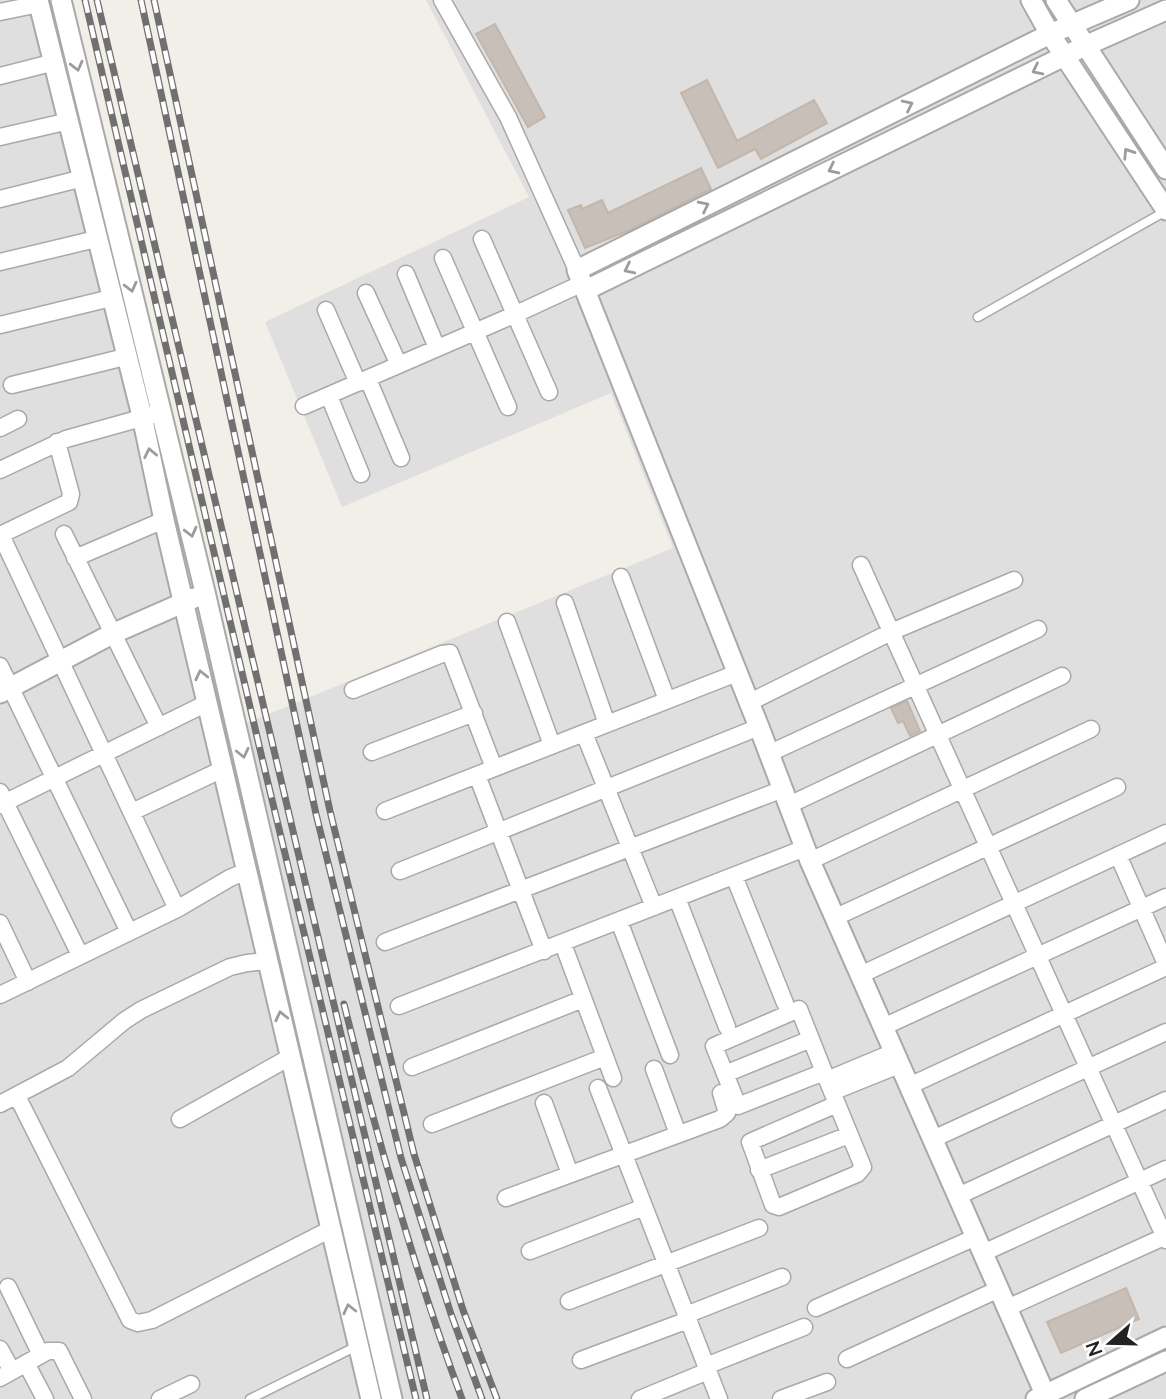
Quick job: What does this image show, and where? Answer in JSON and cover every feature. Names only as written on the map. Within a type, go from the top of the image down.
[{"type":"street","points":[[61,0],[205,592],[392,1399]]},
{"type":"street","points":[[442,0],[508,117],[582,281],[807,854],[999,1289],[1043,1397],[1166,1337]]},
{"type":"street","points":[[1031,0],[1050,34],[1166,211]]},
{"type":"street","points":[[1056,0],[1166,169]]},
{"type":"street","points":[[304,406],[516,314],[1050,34],[1129,0]]},
{"type":"street","points":[[0,12],[39,2],[125,357],[142,416],[164,520],[371,1399]]},
{"type":"street","points":[[582,281],[1166,10]]},
{"type":"street","points":[[0,76],[55,62]]},
{"type":"street","points":[[0,137],[69,121]]},
{"type":"street","points":[[0,199],[83,178]]},
{"type":"street","points":[[0,262],[96,239]]},
{"type":"street","points":[[482,239],[549,392]]},
{"type":"street","points":[[443,258],[508,407]]},
{"type":"street","points":[[406,274],[437,348]]},
{"type":"street","points":[[366,293],[398,365]]},
{"type":"street","points":[[0,325],[111,298]]},
{"type":"street","points":[[326,310],[401,458]]},
{"type":"street","points":[[12,385],[125,357]]},
{"type":"street","points":[[329,396],[361,474]]},
{"type":"street","points":[[0,470],[57,442],[142,416],[162,414]]},
{"type":"street","points":[[0,428],[18,419]]},
{"type":"street","points":[[57,442],[71,494],[69,502],[1,535],[177,909]]},
{"type":"street","points":[[75,558],[164,520]]},
{"type":"street","points":[[64,534],[159,727]]},
{"type":"street","points":[[860,565],[1166,1237],[1007,1308]]},
{"type":"street","points":[[621,577],[667,700]]},
{"type":"street","points":[[748,703],[891,632],[1014,580]]},
{"type":"street","points":[[5,690],[112,634],[184,604],[205,592]]},
{"type":"street","points":[[565,603],[607,724]]},
{"type":"street","points":[[507,622],[552,745]]},
{"type":"street","points":[[768,754],[1038,629]]},
{"type":"street","points":[[353,690],[447,652],[453,657],[494,768]]},
{"type":"street","points":[[0,666],[5,690],[54,778],[129,932]]},
{"type":"street","points":[[385,811],[737,673]]},
{"type":"street","points":[[385,942],[630,848],[786,797],[937,735],[1062,676]]},
{"type":"street","points":[[80,955],[2,800],[54,778],[207,703]]},
{"type":"street","points":[[372,752],[474,713]]},
{"type":"street","points":[[400,871],[759,727]]},
{"type":"street","points":[[399,1006],[734,876],[807,854],[962,789],[1091,729]]},
{"type":"street","points":[[584,733],[654,908]]},
{"type":"street","points":[[132,812],[223,769]]},
{"type":"street","points":[[477,775],[544,951]]},
{"type":"street","points":[[835,917],[1117,787]]},
{"type":"street","points":[[860,975],[1166,833]]},
{"type":"street","points":[[909,1086],[1166,965],[1118,855]]},
{"type":"street","points":[[0,995],[177,909],[247,871]]},
{"type":"street","points":[[734,876],[785,1003]]},
{"type":"street","points":[[883,1027],[1166,897]]},
{"type":"street","points":[[677,898],[727,1027]]},
{"type":"street","points":[[619,921],[670,1055]]},
{"type":"street","points":[[0,923],[28,982]]},
{"type":"street","points":[[563,944],[613,1078]]},
{"type":"street","points":[[0,1104],[61,1073],[141,1010],[230,967],[268,961]]},
{"type":"street","points":[[412,1067],[583,999]]},
{"type":"street","points":[[830,1087],[753,1140],[750,1145],[773,1205],[779,1207],[861,1171],[863,1167],[849,1135],[830,1087],[811,1039],[799,1009],[717,1043],[715,1049],[740,1107],[830,1087],[897,1059]]},
{"type":"street","points":[[933,1139],[1166,1032]]},
{"type":"street","points":[[725,1074],[811,1039]]},
{"type":"street","points":[[506,1198],[720,1119],[727,1113],[705,1049]]},
{"type":"street","points":[[432,1124],[605,1057]]},
{"type":"street","points":[[180,1119],[290,1058]]},
{"type":"street","points":[[654,1069],[678,1134]]},
{"type":"street","points":[[598,1088],[719,1399]]},
{"type":"street","points":[[299,1094],[320,1089]]},
{"type":"street","points":[[17,1096],[130,1320],[138,1323],[152,1320],[331,1229]]},
{"type":"street","points":[[958,1196],[1166,1100]]},
{"type":"street","points":[[544,1103],[570,1174]]},
{"type":"street","points":[[760,1170],[849,1135]]},
{"type":"street","points":[[816,1308],[1166,1169]]},
{"type":"street","points":[[530,1251],[644,1207]]},
{"type":"street","points":[[569,1301],[759,1228]]},
{"type":"street","points":[[581,1360],[782,1277]]},
{"type":"street","points":[[8,1287],[41,1355]]},
{"type":"street","points":[[847,1359],[999,1289]]},
{"type":"street","points":[[640,1399],[804,1328]]},
{"type":"street","points":[[0,1349],[13,1371],[45,1399]]},
{"type":"street","points":[[13,1371],[52,1350],[59,1351],[83,1399]]},
{"type":"street","points":[[360,1352],[382,1353]]},
{"type":"street","points":[[1085,1399],[1166,1361]]},
{"type":"street","points":[[781,1399],[811,1394],[827,1382]]},
{"type":"street","points":[[160,1399],[191,1384]]},
{"type":"lane","points":[[978,317],[1166,211]]},
{"type":"lane","points":[[250,1399],[360,1352]]},
{"type":"shaded area","points":[[0,0],[64,0],[244,724],[673,548],[611,393],[342,507],[265,322],[529,197],[426,0],[1166,0],[1166,1399],[0,1399]]},
{"type":"building","points":[[495,24],[545,117],[528,127],[476,34]]},
{"type":"building","points":[[707,80],[737,141],[814,100],[827,123],[761,159],[755,149],[718,168],[681,93]]},
{"type":"building","points":[[701,168],[711,189],[630,230],[585,248],[568,210],[581,205],[582,209],[602,200],[608,213]]},
{"type":"building","points":[[907,701],[920,731],[910,736],[903,721],[898,723],[891,708]]},
{"type":"building","points":[[1126,1288],[1139,1319],[1061,1353],[1047,1322]]},
{"type":"railway","points":[[85,0],[262,758],[416,1399]]},
{"type":"railway","points":[[97,0],[427,1399]]},
{"type":"railway","points":[[141,0],[316,814],[401,1158],[451,1314],[482,1399]]},
{"type":"railway","points":[[154,0],[330,811],[414,1154],[463,1310],[497,1399]]},
{"type":"railway","points":[[344,1004],[397,1203],[462,1399]]}]
